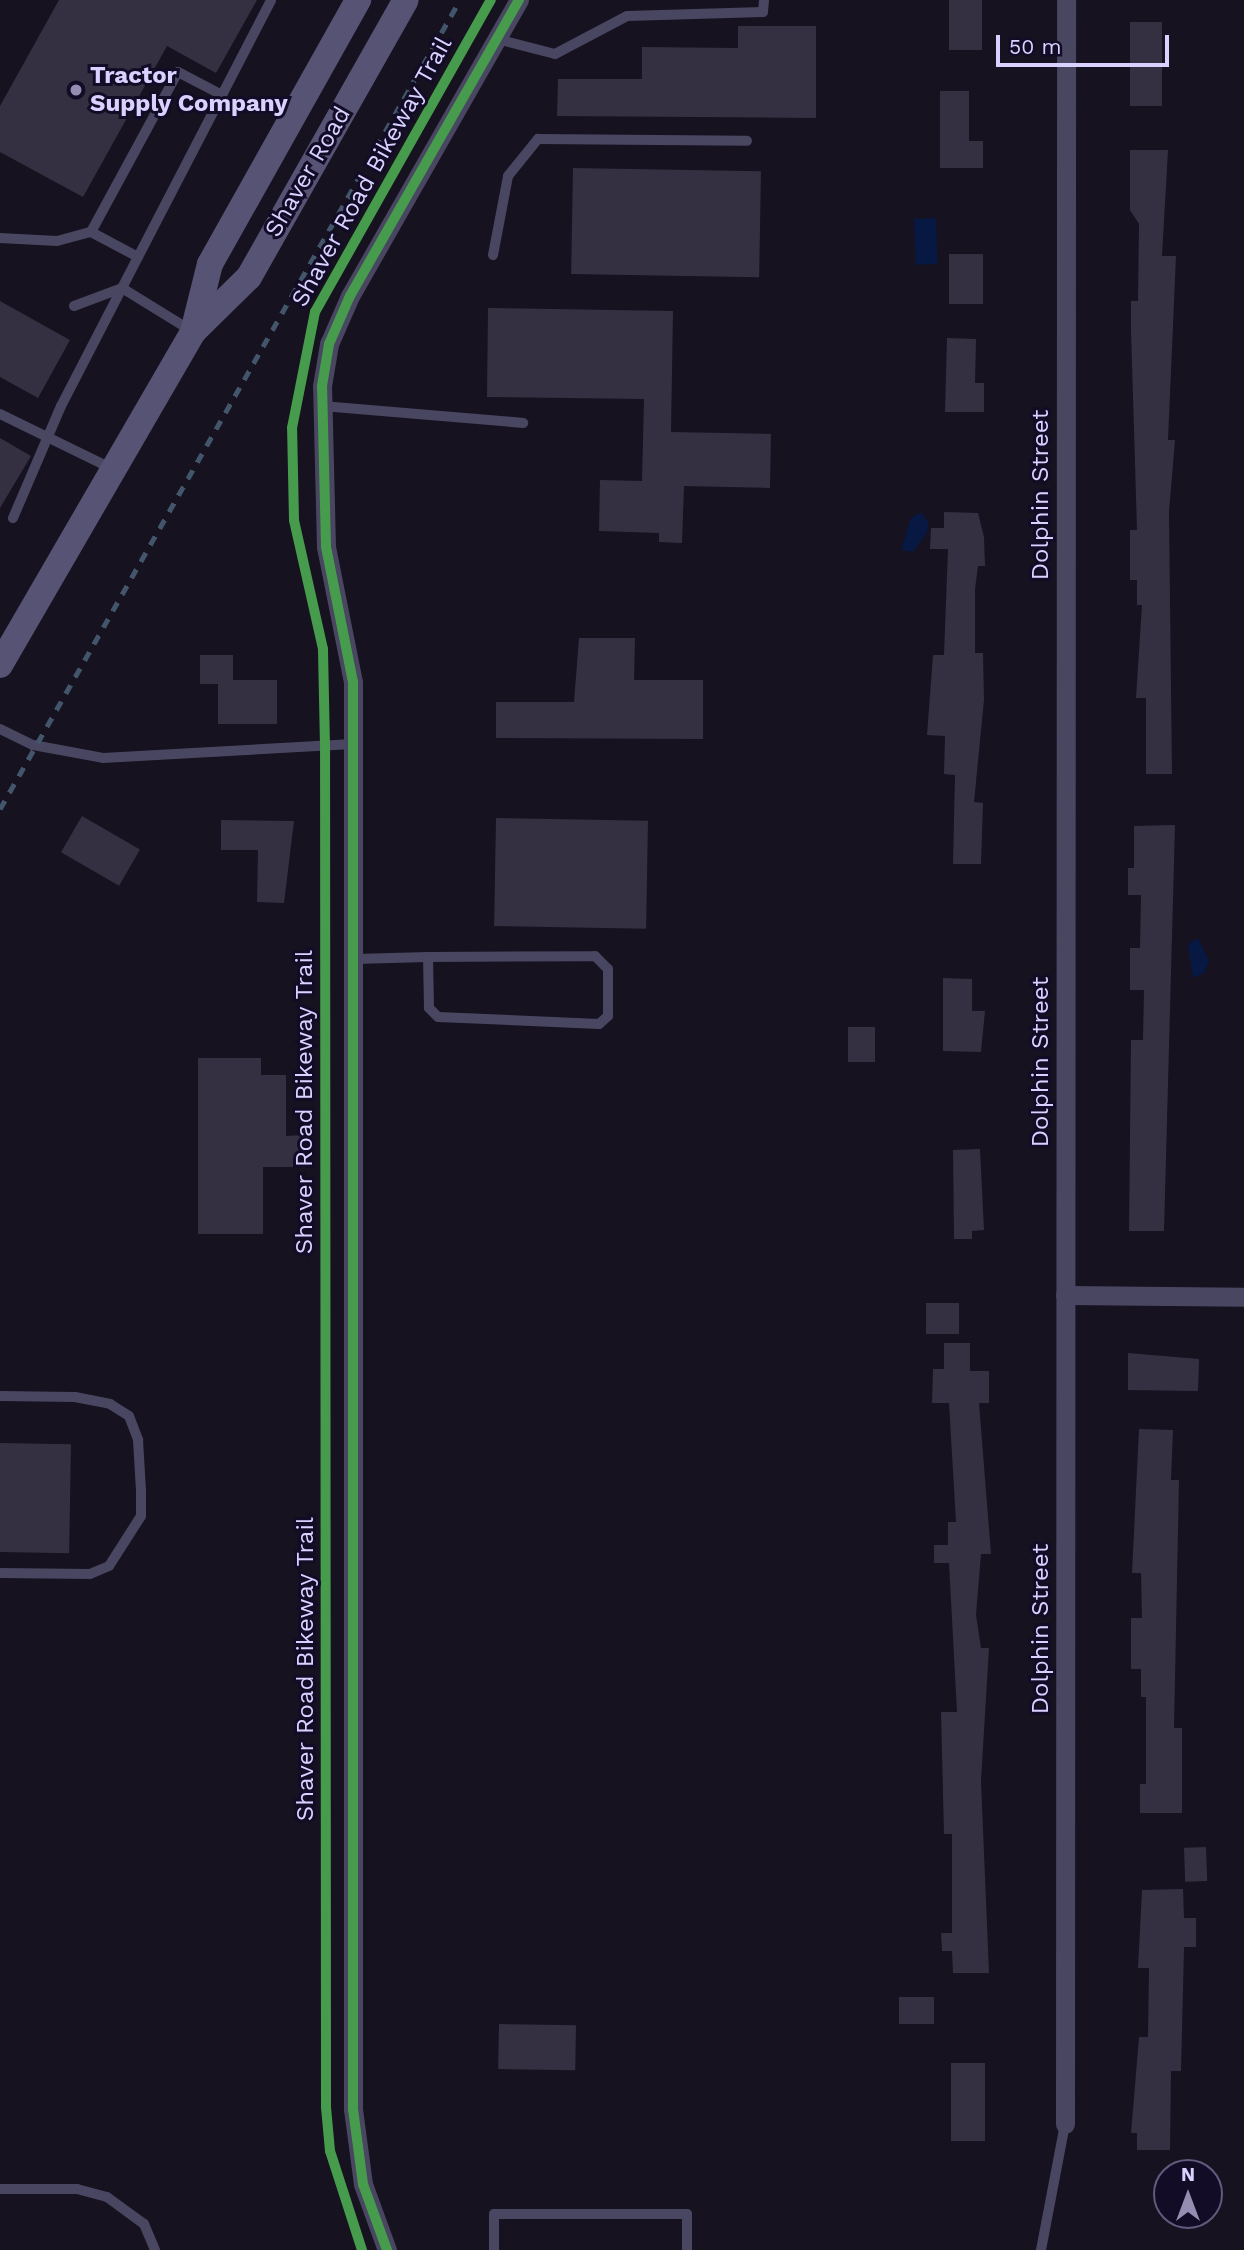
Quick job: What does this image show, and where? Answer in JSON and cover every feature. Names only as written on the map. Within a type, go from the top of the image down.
[{"type":"main road","name":"Shaver Road","points":[[194,332],[210,264],[358,0]]},
{"type":"main road","name":"Shaver Road","points":[[1,661],[194,332],[249,277],[406,0]]},
{"type":"street","points":[[387,2250],[363,2184],[353,2109],[353,682],[326,547],[321,406],[329,344],[350,296],[519,0]]},
{"type":"street","name":"Dolphin Street","points":[[1065,2124],[1066,0]]},
{"type":"street","points":[[1065,1295],[1244,1297]]},
{"type":"lane","points":[[13,518],[51,439],[61,405],[271,0]]},
{"type":"lane","points":[[497,39],[555,54],[627,16],[763,12],[764,0]]},
{"type":"lane","points":[[91,232],[178,72],[222,95]]},
{"type":"lane","points":[[493,255],[508,176],[538,139],[747,141]]},
{"type":"lane","points":[[0,238],[57,240],[91,232],[138,257]]},
{"type":"lane","points":[[121,288],[194,332]]},
{"type":"lane","points":[[74,306],[121,288]]},
{"type":"lane","points":[[321,406],[523,423]]},
{"type":"lane","points":[[0,414],[114,470]]},
{"type":"lane","points":[[0,729],[33,745],[103,758],[353,744]]},
{"type":"lane","points":[[355,959],[428,957],[595,956],[608,969],[608,1016],[599,1024],[438,1017],[429,1008],[428,957]]},
{"type":"lane","points":[[0,1396],[75,1397],[110,1404],[129,1416],[138,1440],[141,1491],[141,1516],[109,1566],[90,1574],[0,1573]]},
{"type":"lane","points":[[1041,2250],[1065,2124]]},
{"type":"lane","points":[[0,2189],[76,2189],[107,2197],[144,2224],[155,2250]]},
{"type":"lane","points":[[495,2250],[494,2214],[687,2214],[687,2250]]},
{"type":"water","points":[[936,218],[938,264],[916,265],[914,219]]},
{"type":"water","points":[[921,512],[929,524],[926,534],[913,552],[901,550],[911,518]]},
{"type":"water","points":[[1198,938],[1209,961],[1204,973],[1193,978],[1188,944]]},
{"type":"building","name":"Tractor Supply Company","points":[[59,0],[257,0],[216,73],[167,46],[83,197],[0,152],[0,106]]},
{"type":"building","points":[[949,0],[982,0],[982,50],[949,50]]},
{"type":"building","points":[[1130,22],[1162,22],[1162,106],[1130,106]]},
{"type":"building","points":[[738,26],[816,26],[816,118],[557,116],[558,79],[642,79],[642,47],[738,48]]},
{"type":"building","points":[[940,91],[969,91],[969,141],[983,141],[983,168],[940,168]]},
{"type":"building","points":[[1130,150],[1168,150],[1162,256],[1176,256],[1168,440],[1175,440],[1169,512],[1172,774],[1146,774],[1146,698],[1136,698],[1142,605],[1137,605],[1137,580],[1130,580],[1130,530],[1137,530],[1131,301],[1138,301],[1139,224],[1130,210]]},
{"type":"building","points":[[573,168],[761,171],[759,277],[571,274]]},
{"type":"building","points":[[949,254],[983,254],[983,304],[949,304]]},
{"type":"building","points":[[0,301],[70,340],[38,398],[0,377]]},
{"type":"building","points":[[488,308],[673,311],[671,432],[771,434],[770,488],[684,486],[682,543],[659,542],[659,533],[599,531],[600,480],[642,481],[644,399],[487,397]]},
{"type":"building","points":[[947,338],[976,339],[975,383],[984,383],[984,412],[945,412]]},
{"type":"building","points":[[0,438],[31,456],[0,508]]},
{"type":"building","points":[[944,512],[978,513],[984,537],[985,566],[978,566],[975,589],[975,653],[983,653],[984,700],[974,802],[983,803],[981,864],[953,864],[955,775],[944,774],[945,736],[927,735],[933,655],[944,655],[948,549],[930,549],[931,528],[944,528]]},
{"type":"building","points":[[579,638],[635,638],[634,680],[703,680],[703,739],[496,738],[496,702],[574,702]]},
{"type":"building","points":[[200,655],[233,655],[233,680],[277,680],[277,724],[218,724],[218,684],[200,684]]},
{"type":"building","points":[[82,816],[140,850],[119,886],[61,852]]},
{"type":"building","points":[[496,818],[648,821],[646,929],[494,926]]},
{"type":"building","points":[[221,820],[294,821],[284,903],[257,902],[258,850],[221,850]]},
{"type":"building","points":[[1175,825],[1164,1231],[1129,1231],[1131,1040],[1143,1040],[1144,990],[1130,990],[1130,948],[1140,948],[1141,895],[1128,895],[1128,868],[1134,868],[1134,826]]},
{"type":"building","points":[[943,978],[972,979],[972,1011],[985,1011],[981,1052],[943,1051]]},
{"type":"building","points":[[848,1027],[875,1027],[875,1062],[848,1062]]},
{"type":"building","points":[[198,1058],[261,1058],[261,1075],[286,1075],[286,1136],[304,1135],[304,1167],[263,1167],[263,1234],[198,1234]]},
{"type":"building","points":[[980,1149],[984,1230],[972,1231],[972,1239],[954,1239],[953,1150]]},
{"type":"building","points":[[926,1303],[959,1303],[959,1334],[926,1334]]},
{"type":"building","points":[[944,1343],[970,1343],[970,1371],[989,1371],[989,1403],[979,1403],[991,1554],[981,1554],[976,1615],[981,1648],[989,1648],[981,1781],[989,1973],[953,1973],[952,1951],[942,1951],[941,1933],[952,1933],[952,1834],[944,1834],[941,1712],[957,1712],[949,1563],[934,1563],[934,1545],[948,1545],[948,1522],[956,1522],[949,1403],[932,1403],[933,1369],[944,1369]]},
{"type":"building","points":[[1128,1353],[1199,1359],[1198,1391],[1128,1390]]},
{"type":"building","points":[[1139,1429],[1173,1430],[1171,1480],[1179,1480],[1174,1728],[1182,1728],[1182,1813],[1140,1813],[1140,1784],[1146,1784],[1146,1697],[1141,1697],[1141,1669],[1131,1669],[1131,1618],[1142,1618],[1141,1573],[1132,1573]]},
{"type":"building","points":[[0,1443],[71,1444],[69,1553],[0,1552]]},
{"type":"building","points":[[1206,1847],[1207,1881],[1185,1882],[1184,1848]]},
{"type":"building","points":[[1183,1889],[1184,1918],[1196,1918],[1196,1947],[1184,1947],[1181,2071],[1171,2071],[1170,2150],[1137,2150],[1137,2133],[1131,2133],[1139,2037],[1148,2037],[1149,1968],[1138,1968],[1142,1890]]},
{"type":"building","points":[[899,1997],[934,1997],[934,2024],[899,2024]]},
{"type":"building","points":[[499,2024],[576,2025],[575,2070],[498,2069]]},
{"type":"building","points":[[951,2063],[985,2063],[985,2141],[951,2141]]},
{"type":"railway","points":[[0,809],[460,0]]},
{"type":"cycle path","name":"Shaver Road Bikeway Trail","points":[[362,2250],[330,2151],[326,2107],[325,746],[323,649],[294,520],[292,428],[315,312],[491,0]]},
{"type":"cycle path","points":[[387,2250],[363,2184],[353,2109],[353,682],[326,547],[322,386],[329,344],[350,296],[519,0]]},
{"type":"place","name":"Tractor Supply Company","points":[[76,90]]}]
